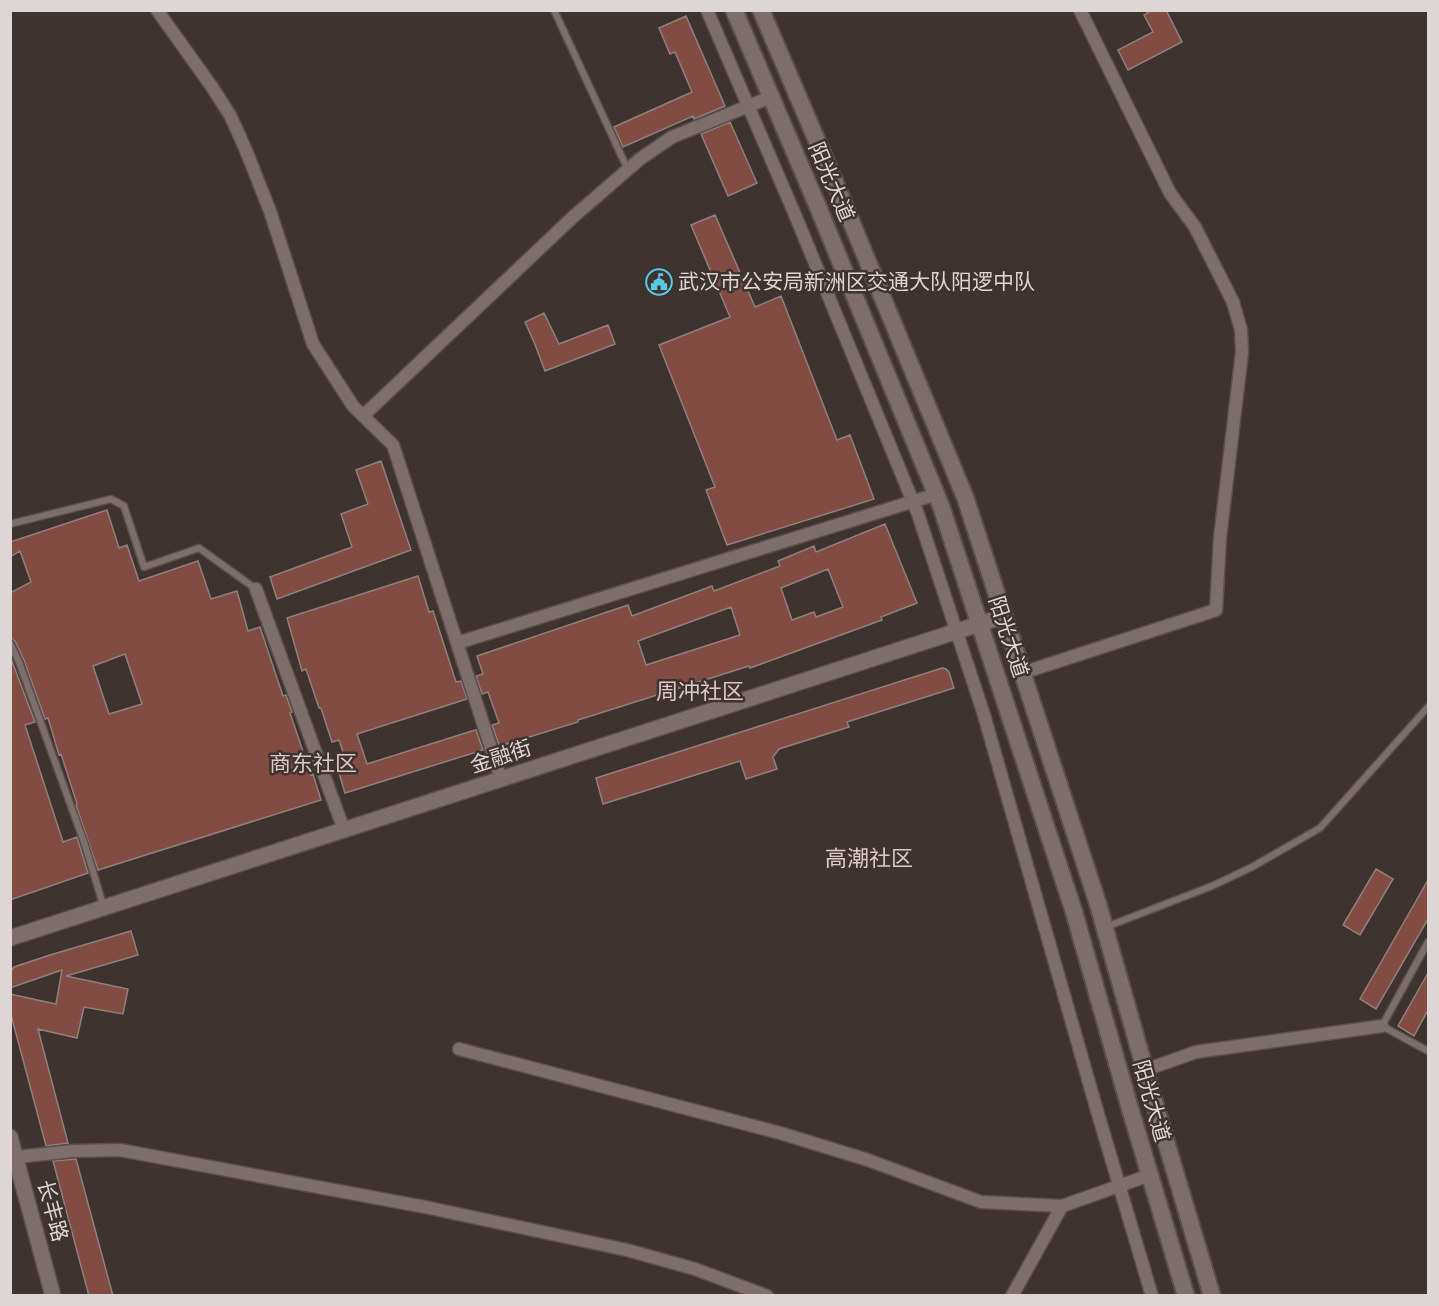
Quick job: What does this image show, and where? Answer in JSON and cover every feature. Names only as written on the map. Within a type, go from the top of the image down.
[{"type":"main road","name":"阳光大道","points":[[734,10],[937,494],[1074,912],[1186,1296]]},
{"type":"main road","name":"阳光大道","points":[[761,10],[965,497],[1104,927],[1212,1296]]},
{"type":"street","points":[[157,10],[230,115],[270,212],[313,344],[353,406],[393,445],[501,779]]},
{"type":"street","points":[[707,10],[913,501],[984,715],[1152,1296]]},
{"type":"street","points":[[1023,673],[1215,610],[1220,538],[1242,352],[1241,330],[1233,302],[1195,227],[1170,193],[1080,10]]},
{"type":"street","points":[[363,416],[573,217],[640,159],[672,137],[771,97]]},
{"type":"street","points":[[457,643],[937,494]]},
{"type":"street","points":[[256,589],[344,830]]},
{"type":"street","name":"金融街","points":[[10,938],[1004,616]]},
{"type":"street","points":[[1145,1070],[1196,1052],[1382,1026]]},
{"type":"street","points":[[459,1049],[780,1132],[868,1160],[981,1202],[1062,1206],[1150,1175]]},
{"type":"street","points":[[12,1146],[73,1151],[120,1150],[424,1207],[627,1250],[695,1269],[767,1296]]},
{"type":"street","name":"长丰路","points":[[12,1146],[53,1296]]},
{"type":"street","points":[[1012,1296],[1062,1206]]},
{"type":"lane","points":[[554,10],[628,170]]},
{"type":"lane","points":[[10,524],[111,499],[124,506],[144,567],[199,548],[256,589]]},
{"type":"lane","points":[[10,643],[19,662],[85,845],[104,908]]},
{"type":"lane","points":[[1104,927],[1212,886],[1252,867],[1320,828],[1428,707]]},
{"type":"lane","points":[[1428,942],[1382,1026],[1428,1051]]},
{"type":"building","points":[[1152,10],[1166,10],[1182,42],[1128,70],[1118,50],[1153,32],[1144,15]]},
{"type":"building","points":[[686,16],[725,106],[694,119],[693,116],[623,147],[614,127],[692,92],[675,52],[670,54],[659,28]]},
{"type":"building","points":[[730,122],[757,183],[728,196],[701,134]]},
{"type":"building","points":[[715,215],[755,307],[781,296],[837,440],[850,435],[874,499],[727,545],[706,490],[715,487],[659,345],[730,317],[691,225]]},
{"type":"building","points":[[544,313],[559,344],[608,325],[615,344],[545,371],[525,322]]},
{"type":"building","points":[[381,461],[411,550],[277,599],[270,577],[352,547],[341,514],[368,504],[356,470]]},
{"type":"building","points":[[107,510],[119,548],[127,545],[139,581],[198,561],[211,599],[237,591],[248,631],[260,627],[283,696],[286,695],[292,712],[290,713],[321,800],[98,870],[48,718],[45,719],[15,641],[10,638],[10,593],[31,582],[20,551],[10,557],[10,542]],"holes":[[[125,654],[142,704],[109,714],[93,666]]]},
{"type":"building","points":[[885,524],[917,603],[881,617],[882,620],[750,668],[749,666],[578,720],[578,722],[499,745],[492,725],[499,723],[488,692],[482,694],[476,676],[483,674],[477,656],[628,605],[632,616],[712,586],[714,591],[780,566],[778,561],[814,546],[816,552]],"holes":[[[828,569],[843,607],[816,617],[814,612],[792,620],[781,588]],[[731,607],[740,635],[646,665],[638,641]]]},
{"type":"building","points":[[418,576],[429,612],[433,611],[456,682],[461,681],[467,699],[357,734],[367,764],[475,730],[483,750],[345,793],[339,773],[349,770],[339,740],[332,742],[306,669],[302,671],[287,618]]},
{"type":"building","points":[[10,656],[35,722],[25,725],[63,842],[77,837],[88,873],[10,900]]},
{"type":"building","points":[[942,668],[949,672],[954,688],[847,722],[849,727],[779,749],[773,757],[777,769],[746,779],[740,761],[603,804],[596,778]]},
{"type":"building","points":[[1376,869],[1393,879],[1360,935],[1343,925]]},
{"type":"building","points":[[1428,880],[1428,919],[1376,1009],[1360,999]]},
{"type":"building","points":[[131,931],[138,955],[66,976],[128,989],[123,1014],[84,1007],[77,1038],[38,1029],[68,1143],[46,1146],[10,1011],[10,994],[56,1004],[62,970],[10,988],[10,972],[14,967]]},
{"type":"building","points":[[1428,973],[1428,1010],[1414,1036],[1398,1026]]},
{"type":"building","points":[[76,1159],[113,1296],[89,1296],[53,1161]]},
{"type":"place","name":"武汉市公安局新洲区交通大队阳逻中队","points":[[659,282]]},
{"type":"district","name":"周冲社区","points":[[700,692]]},
{"type":"district","name":"商东社区","points":[[313,764]]},
{"type":"district","name":"高潮社区","points":[[869,859]]}]
